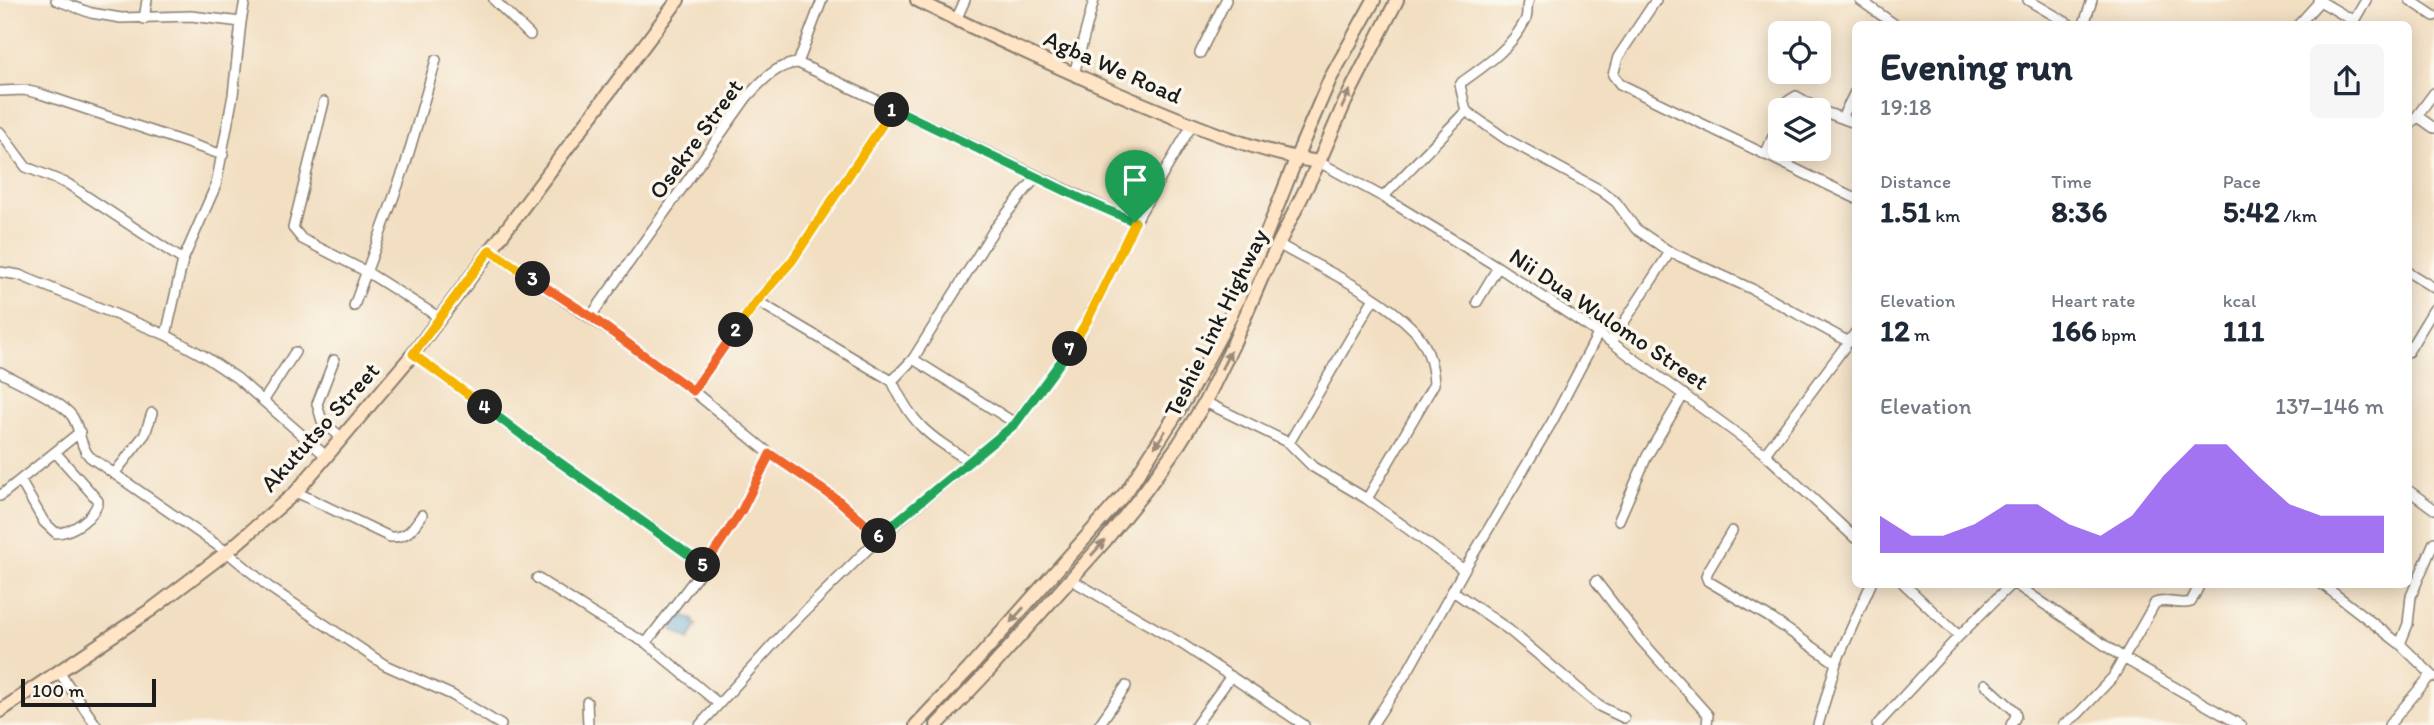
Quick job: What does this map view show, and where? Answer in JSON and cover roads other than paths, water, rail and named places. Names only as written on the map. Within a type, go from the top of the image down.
[{"type":"main road","name":"Akututso Street","points":[[0,711],[152,609],[227,552],[296,492],[413,354],[678,0]]},
{"type":"main road","name":"Agba We Road","points":[[917,0],[1074,74],[1192,125],[1298,159],[1319,162]]},
{"type":"main road","name":"Teshie Link Highway","points":[[916,725],[1127,491],[1189,394],[1227,323],[1330,79],[1374,0]]},
{"type":"main road","name":"Teshie Link Highway","points":[[937,725],[1104,542],[1179,444],[1205,402],[1345,102],[1397,0]]},
{"type":"street","points":[[56,0],[91,13],[121,18],[191,16],[241,22]]},
{"type":"street","points":[[144,19],[147,0]]},
{"type":"street","points":[[166,335],[183,260],[216,185],[223,155],[245,0]]},
{"type":"street","points":[[495,0],[530,35]]},
{"type":"street","points":[[822,0],[798,63],[1135,222]]},
{"type":"street","points":[[956,20],[965,0]]},
{"type":"street","points":[[1074,74],[1094,0]]},
{"type":"street","points":[[1200,53],[1226,0]]},
{"type":"street","points":[[1528,0],[1526,19],[1509,42],[1488,64],[1460,85],[1466,111],[1506,139],[1600,190],[1616,202],[1636,229],[1670,251],[1752,289],[1849,342]]},
{"type":"street","points":[[1656,0],[1618,57],[1613,75],[1620,84],[1852,197]]},
{"type":"street","points":[[1860,0],[1890,21]]},
{"type":"street","points":[[2028,0],[2064,21]]},
{"type":"street","points":[[2085,21],[2092,0]]},
{"type":"street","points":[[2354,21],[2366,0]]},
{"type":"street","points":[[2410,0],[2434,16]]},
{"type":"street","points":[[2301,21],[2318,1],[2350,21]]},
{"type":"street","points":[[354,306],[405,166],[436,60]]},
{"type":"street","name":"Osekre Street","points":[[590,316],[747,97],[765,78],[781,67],[798,63]]},
{"type":"street","points":[[0,91],[24,90],[41,94],[223,155]]},
{"type":"street","points":[[2412,123],[2434,93]]},
{"type":"street","points":[[1842,118],[1852,98]]},
{"type":"street","points":[[324,102],[293,228],[302,239],[367,272],[440,318]]},
{"type":"street","points":[[693,391],[757,301],[792,261],[893,108]]},
{"type":"street","points":[[1383,197],[1466,111]]},
{"type":"street","points":[[1831,114],[1852,122]]},
{"type":"street","points":[[2417,116],[2434,128]]},
{"type":"street","points":[[700,725],[788,628],[880,537],[1015,424],[1080,335],[1135,222],[1192,125]]},
{"type":"street","points":[[0,132],[26,167],[68,184],[183,260]]},
{"type":"street","points":[[1765,155],[1768,148]]},
{"type":"street","name":"Nii Dua Wulomo Street","points":[[1319,162],[1383,197],[1498,267],[1611,342],[1765,454],[1852,535]]},
{"type":"street","points":[[892,381],[913,359],[995,228],[1037,176]]},
{"type":"street","points":[[1278,244],[1374,298],[1415,331],[1427,349],[1433,367],[1434,384],[1367,499]]},
{"type":"street","points":[[490,250],[590,316],[693,391],[770,454],[838,500],[880,537]]},
{"type":"street","points":[[1611,342],[1670,251]]},
{"type":"street","points":[[1477,302],[1498,267]]},
{"type":"street","points":[[0,272],[19,275],[166,335],[215,363],[264,400],[326,456]]},
{"type":"street","points":[[2412,274],[2434,288]]},
{"type":"street","points":[[1289,443],[1374,298]]},
{"type":"street","points":[[757,301],[892,381],[914,421],[936,440],[970,461]]},
{"type":"street","points":[[2412,345],[2434,309]]},
{"type":"street","points":[[1371,725],[1409,669],[1552,422],[1598,334]]},
{"type":"street","points":[[1765,454],[1852,338]]},
{"type":"street","points":[[264,400],[295,352]]},
{"type":"street","points":[[413,354],[705,566]]},
{"type":"street","points":[[913,359],[1015,424]]},
{"type":"street","points":[[334,360],[317,404],[322,421],[342,438]]},
{"type":"street","points":[[0,372],[62,407],[72,416],[80,432],[84,451],[227,552],[269,587],[385,665],[452,695],[501,725]]},
{"type":"street","points":[[1619,520],[1647,456],[1684,394]]},
{"type":"street","points":[[1205,402],[1289,443],[1313,467],[1367,499],[1464,570]]},
{"type":"street","points":[[114,474],[145,435],[152,413]]},
{"type":"street","points":[[0,496],[80,432]]},
{"type":"street","points":[[20,480],[44,522],[56,533],[70,531],[94,512],[98,501],[55,453]]},
{"type":"street","points":[[646,643],[705,566],[742,510],[770,454]]},
{"type":"street","points":[[296,492],[390,537],[401,538],[410,533],[422,515]]},
{"type":"street","points":[[2412,493],[2434,509]]},
{"type":"street","points":[[1732,531],[1708,571],[1708,581],[1772,619],[1836,663]]},
{"type":"street","points":[[2400,644],[2407,624],[2411,596],[2434,542]]},
{"type":"street","points":[[537,578],[646,643],[719,704]]},
{"type":"street","points":[[1070,579],[1182,644],[1304,725]]},
{"type":"street","points":[[1596,581],[1641,640],[1698,702],[1708,715],[1707,725]]},
{"type":"street","points":[[1818,725],[1836,663],[1869,588]]},
{"type":"street","points":[[1908,588],[1959,636]]},
{"type":"street","points":[[1877,725],[1959,636],[2009,588]]},
{"type":"street","points":[[2019,588],[2125,659],[2241,725]]},
{"type":"street","points":[[2063,725],[2087,705],[2113,677],[2155,603],[2191,602],[2198,588]]},
{"type":"street","points":[[2327,588],[2400,644],[2433,676],[2389,725]]},
{"type":"street","points":[[1453,591],[1509,630],[1600,706],[1624,718]]},
{"type":"street","points":[[59,672],[96,725]]},
{"type":"street","points":[[1196,725],[1231,677]]},
{"type":"street","points":[[1985,684],[2015,711],[2016,716],[2011,725]]},
{"type":"street","points":[[1099,725],[1126,686]]},
{"type":"street","points":[[587,702],[588,725]]},
{"type":"water","points":[[682,615],[694,620],[693,623],[697,625],[689,640],[672,630],[675,625],[673,620]]}]
